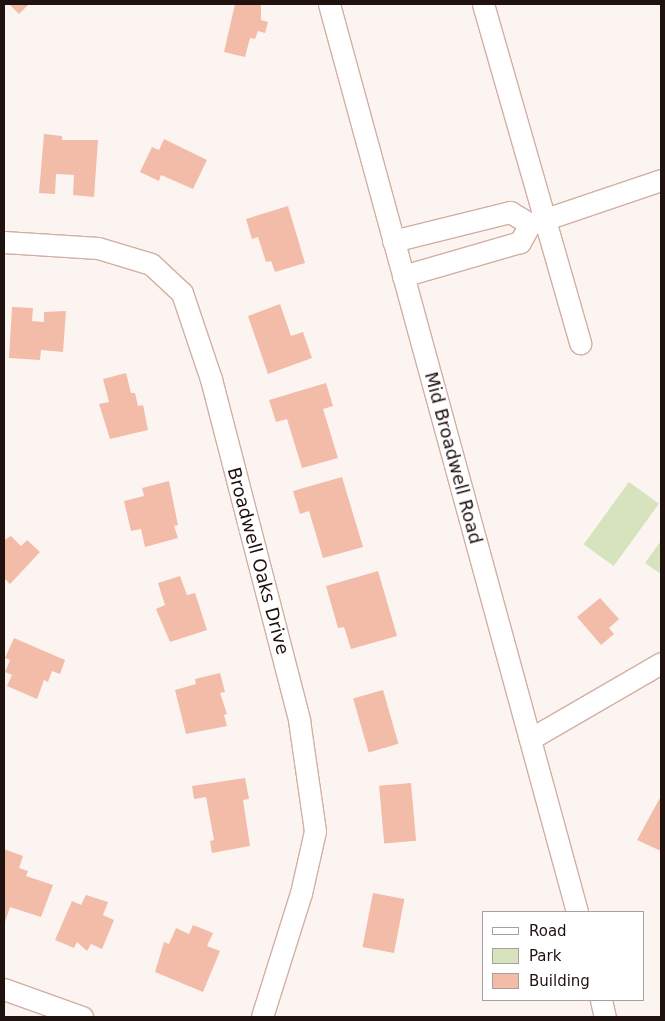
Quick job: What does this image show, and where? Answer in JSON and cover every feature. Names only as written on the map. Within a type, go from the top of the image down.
[{"type":"street","name":"Mid Broadwell Road","points":[[329,4],[577,911]]},
{"type":"street","points":[[483,4],[537,222],[580,344]]},
{"type":"street","points":[[403,276],[520,242],[537,222],[661,180]]},
{"type":"street","points":[[393,241],[510,212],[537,222]]},
{"type":"street","name":"Broadwell Oaks Drive","points":[[4,242],[98,248],[151,264],[182,294],[211,379],[300,720],[315,831],[301,893],[262,1017]]},
{"type":"street","points":[[530,739],[661,663]]},
{"type":"street","points":[[4,988],[82,1017]]},
{"type":"street","points":[[601,1001],[605,1017]]},
{"type":"green space","points":[[629,482],[659,504],[614,566],[584,544]]},
{"type":"green space","points":[[661,541],[661,574],[645,563]]},
{"type":"building","points":[[9,4],[29,4],[19,14]]},
{"type":"building","points":[[235,4],[261,4],[261,20],[268,22],[265,33],[258,31],[255,39],[250,38],[245,57],[224,52]]},
{"type":"building","points":[[44,134],[62,136],[62,140],[98,140],[94,197],[73,195],[74,175],[56,174],[55,194],[39,193]]},
{"type":"building","points":[[164,139],[207,160],[193,189],[161,175],[159,181],[140,172],[152,147],[159,150]]},
{"type":"building","points":[[288,206],[305,263],[275,272],[271,261],[266,262],[258,237],[252,239],[246,219]]},
{"type":"building","points":[[280,304],[291,336],[303,332],[312,358],[268,374],[248,316]]},
{"type":"building","points":[[12,307],[33,308],[32,321],[44,322],[44,312],[66,311],[63,352],[41,350],[40,360],[9,358]]},
{"type":"building","points":[[126,373],[131,393],[135,393],[138,406],[143,405],[148,430],[110,439],[99,404],[109,402],[103,379]]},
{"type":"building","points":[[326,383],[333,406],[323,409],[338,458],[302,468],[287,419],[276,422],[269,400]]},
{"type":"building","points":[[342,477],[363,547],[323,558],[309,511],[300,514],[293,491]]},
{"type":"building","points":[[169,481],[178,525],[174,526],[178,538],[145,547],[141,529],[131,531],[124,501],[144,496],[142,488]]},
{"type":"building","points":[[11,536],[21,546],[27,540],[40,552],[10,584],[4,578],[4,540]]},
{"type":"building","points":[[378,571],[397,636],[351,649],[344,627],[338,628],[326,586]]},
{"type":"building","points":[[180,576],[187,595],[195,593],[207,630],[170,642],[156,609],[165,605],[158,583]]},
{"type":"building","points":[[600,598],[619,619],[609,628],[614,634],[601,645],[577,617]]},
{"type":"building","points":[[14,638],[65,660],[60,674],[52,671],[48,682],[44,680],[37,699],[7,686],[12,675],[5,672],[10,660],[5,658]]},
{"type":"building","points":[[220,673],[225,692],[220,693],[227,714],[224,715],[227,726],[186,734],[175,690],[196,684],[195,679]]},
{"type":"building","points":[[383,690],[398,744],[369,752],[353,699]]},
{"type":"building","points":[[245,778],[249,799],[243,800],[250,846],[212,853],[210,841],[214,840],[206,797],[194,799],[192,786]]},
{"type":"building","points":[[411,783],[416,841],[384,844],[379,786]]},
{"type":"building","points":[[661,796],[661,851],[637,840]]},
{"type":"building","points":[[4,849],[23,856],[19,868],[28,871],[26,876],[53,885],[41,917],[10,907],[4,925]]},
{"type":"building","points":[[373,893],[404,899],[394,953],[363,947]]},
{"type":"building","points":[[86,895],[108,902],[103,915],[114,920],[102,949],[91,944],[87,951],[77,942],[74,948],[55,940],[72,901],[81,905]]},
{"type":"building","points":[[193,925],[213,933],[207,946],[220,951],[203,992],[155,972],[164,942],[169,944],[176,928],[189,934]]}]
